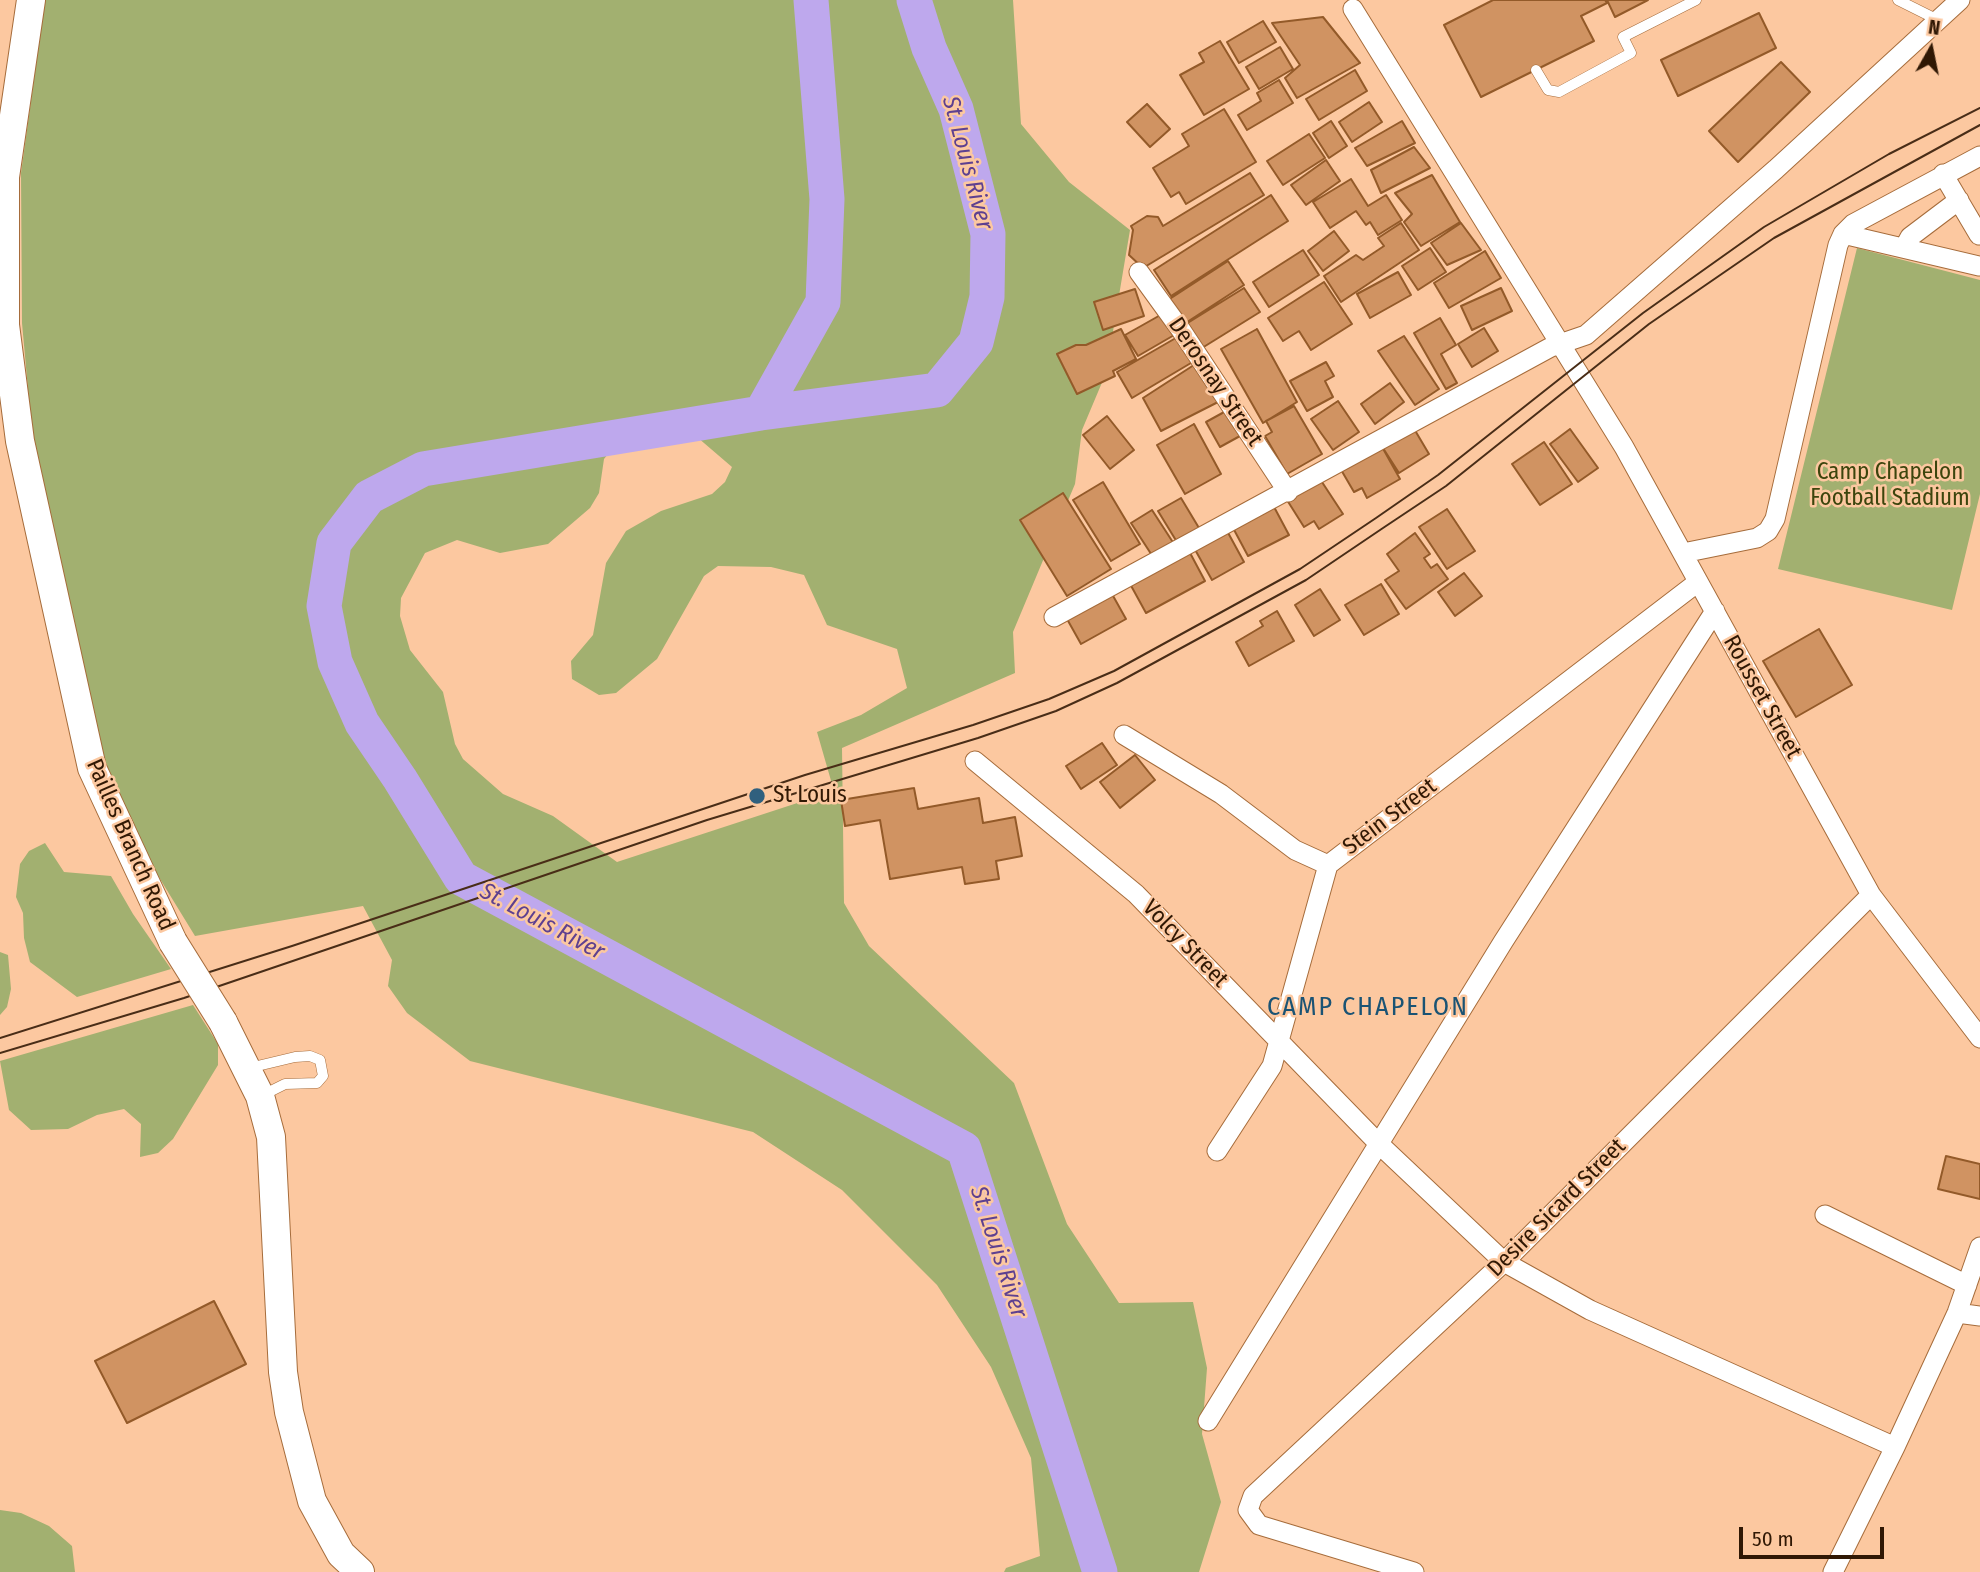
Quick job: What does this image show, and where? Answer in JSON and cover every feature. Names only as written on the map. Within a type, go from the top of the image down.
[{"type":"main road","name":"Pailles Branch Road","points":[[31,0],[5,177],[5,325],[20,441],[92,768],[173,942],[223,1022],[260,1096],[274,1160],[283,1372],[289,1412],[312,1501],[341,1554],[360,1572]]},
{"type":"street","points":[[1054,617],[1559,345],[1586,335],[1776,169],[1960,0]]},
{"type":"street","name":"Rousset Street","points":[[1353,9],[1624,447],[1871,895],[1976,1028],[1980,1038]]},
{"type":"street","points":[[1683,553],[1757,538],[1768,531],[1775,519],[1838,245],[1843,234],[1853,224],[1980,156]]},
{"type":"street","points":[[1943,174],[1980,235],[1971,251],[1979,266]]},
{"type":"street","points":[[1904,248],[1910,237],[1959,200]]},
{"type":"street","points":[[1843,234],[1979,266]]},
{"type":"street","name":"Derosnay Street","points":[[1139,272],[1181,330],[1288,492]]},
{"type":"street","name":"Stein Street","points":[[1217,1151],[1272,1066],[1328,864],[1698,582]]},
{"type":"street","points":[[1208,1421],[1503,942],[1715,611]]},
{"type":"street","points":[[1124,735],[1221,794],[1295,850],[1328,864]]},
{"type":"street","name":"Volcy Street","points":[[975,761],[1136,894],[1379,1144],[1504,1262],[1590,1310],[1895,1447]]},
{"type":"street","name":"Desire Sicard Street","points":[[1414,1572],[1279,1532],[1252,1519],[1248,1510],[1253,1496],[1504,1262],[1871,895]]},
{"type":"street","points":[[1825,1215],[1967,1285]]},
{"type":"street","points":[[1833,1572],[1895,1447],[1957,1312],[1980,1247]]},
{"type":"street","points":[[1957,1312],[1980,1316]]},
{"type":"lane","points":[[1536,70],[1548,90],[1559,92],[1631,54],[1623,37],[1696,0]]},
{"type":"lane","points":[[1898,0],[1938,20]]},
{"type":"lane","points":[[248,1068],[310,1056],[320,1060],[323,1076],[317,1083],[285,1084],[260,1096]]},
{"type":"green space","points":[[45,0],[1013,0],[1021,124],[1069,182],[1130,230],[1106,373],[1082,430],[1075,484],[1013,632],[1015,673],[842,748],[844,903],[869,946],[1014,1083],[1067,1224],[1119,1303],[1193,1302],[1207,1368],[1202,1434],[1221,1502],[1199,1572],[1004,1572],[1006,1568],[1040,1556],[1031,1458],[991,1367],[937,1285],[842,1190],[753,1132],[470,1061],[407,1013],[388,986],[392,960],[363,906],[195,936],[92,768],[32,433],[22,323],[21,173]],"holes":[[[626,431],[690,431],[732,467],[725,482],[712,494],[661,511],[626,531],[606,563],[593,635],[571,661],[572,679],[599,695],[616,693],[657,659],[704,576],[718,566],[771,567],[804,575],[827,625],[897,649],[907,688],[861,715],[817,732],[834,791],[617,862],[553,816],[503,794],[463,759],[455,744],[443,692],[410,650],[400,616],[401,598],[425,553],[457,540],[500,553],[548,544],[590,508],[599,493],[604,459]]]},
{"type":"green space","name":"Camp Chapelon Football Stadium","points":[[1857,248],[1980,280],[1980,494],[1952,610],[1778,569]]},
{"type":"green space","points":[[45,843],[64,872],[111,876],[133,914],[171,969],[77,997],[30,962],[24,938],[23,913],[16,897],[20,864],[29,851]]},
{"type":"green space","points":[[0,952],[8,955],[11,989],[7,1007],[0,1015]]},
{"type":"green space","points":[[193,1005],[218,1044],[218,1065],[173,1139],[158,1153],[140,1157],[141,1124],[124,1109],[97,1115],[68,1129],[31,1130],[9,1110],[0,1061]]},
{"type":"green space","points":[[0,1510],[21,1513],[49,1526],[72,1546],[75,1572],[0,1572]]},
{"type":"building","points":[[1493,0],[1605,0],[1607,3],[1581,16],[1594,41],[1481,97],[1444,25]]},
{"type":"building","points":[[1607,0],[1648,0],[1615,17]]},
{"type":"building","points":[[1759,13],[1776,48],[1678,96],[1661,60]]},
{"type":"building","points":[[1323,17],[1360,63],[1297,98],[1285,78],[1300,65],[1272,23]]},
{"type":"building","points":[[1263,21],[1276,42],[1239,63],[1227,42]]},
{"type":"building","points":[[1220,41],[1249,89],[1204,115],[1180,75],[1204,62],[1199,53]]},
{"type":"building","points":[[1280,47],[1293,69],[1259,89],[1246,67]]},
{"type":"building","points":[[1781,62],[1810,92],[1738,162],[1709,131]]},
{"type":"building","points":[[1355,70],[1367,91],[1319,120],[1306,99]]},
{"type":"building","points":[[1279,80],[1293,103],[1247,130],[1238,115],[1261,101],[1257,93]]},
{"type":"building","points":[[1369,102],[1382,122],[1352,142],[1339,122]]},
{"type":"building","points":[[1147,104],[1170,129],[1150,147],[1127,122]]},
{"type":"building","points":[[1224,109],[1256,162],[1186,204],[1179,192],[1171,197],[1153,168],[1189,146],[1182,134]]},
{"type":"building","points":[[1331,121],[1347,146],[1329,158],[1313,133]]},
{"type":"building","points":[[1402,121],[1415,143],[1367,166],[1355,148]]},
{"type":"building","points":[[1309,134],[1325,158],[1283,185],[1267,161]]},
{"type":"building","points":[[1414,147],[1430,168],[1381,193],[1371,170]]},
{"type":"building","points":[[1326,160],[1340,181],[1306,205],[1291,185]]},
{"type":"building","points":[[1250,173],[1264,195],[1143,268],[1129,255],[1133,230],[1131,226],[1147,216],[1158,217],[1163,226]]},
{"type":"building","points":[[1432,175],[1460,222],[1421,246],[1404,222],[1412,214],[1395,193]]},
{"type":"building","points":[[1351,179],[1368,206],[1386,195],[1402,220],[1378,235],[1370,222],[1366,225],[1356,211],[1330,228],[1313,202]]},
{"type":"building","points":[[1271,195],[1288,221],[1171,296],[1154,270]]},
{"type":"building","points":[[1401,223],[1419,250],[1341,302],[1324,276],[1356,255],[1363,260],[1384,246],[1378,238]]},
{"type":"building","points":[[1461,223],[1481,250],[1447,265],[1431,243]]},
{"type":"building","points":[[1334,231],[1349,251],[1323,271],[1308,251]]},
{"type":"building","points":[[1430,248],[1446,272],[1418,290],[1402,266]]},
{"type":"building","points":[[1303,250],[1319,275],[1269,307],[1253,282]]},
{"type":"building","points":[[1485,251],[1501,278],[1449,308],[1434,283]]},
{"type":"building","points":[[1228,261],[1244,285],[1181,326],[1165,302]]},
{"type":"building","points":[[1398,272],[1411,295],[1370,318],[1357,294]]},
{"type":"building","points":[[1324,282],[1352,324],[1311,350],[1299,331],[1283,341],[1268,318]]},
{"type":"building","points":[[1244,288],[1260,312],[1202,348],[1186,324]]},
{"type":"building","points":[[1501,288],[1512,311],[1472,330],[1461,306]]},
{"type":"building","points":[[1135,289],[1144,316],[1103,330],[1094,302]]},
{"type":"building","points":[[1164,313],[1176,334],[1138,356],[1125,335]]},
{"type":"building","points":[[1440,318],[1456,345],[1441,354],[1457,383],[1446,389],[1414,333]]},
{"type":"building","points":[[1484,328],[1498,351],[1472,367],[1458,344]]},
{"type":"building","points":[[1121,329],[1136,359],[1113,371],[1115,376],[1077,394],[1057,354],[1076,345],[1086,345]]},
{"type":"building","points":[[1257,329],[1297,402],[1263,423],[1221,349]]},
{"type":"building","points":[[1181,335],[1196,360],[1132,398],[1117,372]]},
{"type":"building","points":[[1404,336],[1439,389],[1415,405],[1378,351]]},
{"type":"building","points":[[1326,362],[1334,376],[1325,381],[1333,397],[1307,411],[1290,381]]},
{"type":"building","points":[[1197,363],[1222,400],[1161,431],[1143,398]]},
{"type":"building","points":[[1390,383],[1404,402],[1375,424],[1361,404]]},
{"type":"building","points":[[1338,401],[1359,432],[1333,450],[1311,419]]},
{"type":"building","points":[[1294,406],[1322,454],[1287,474],[1265,436],[1272,432],[1266,421]]},
{"type":"building","points":[[1226,411],[1240,436],[1220,447],[1206,422]]},
{"type":"building","points":[[1107,416],[1134,450],[1110,469],[1083,435]]},
{"type":"building","points":[[1194,424],[1221,474],[1185,494],[1157,445]]},
{"type":"building","points":[[1413,427],[1429,454],[1399,473],[1381,445]]},
{"type":"building","points":[[1570,429],[1598,468],[1578,482],[1550,444]]},
{"type":"building","points":[[1544,442],[1572,484],[1540,505],[1512,464]]},
{"type":"building","points":[[1381,445],[1400,479],[1367,498],[1362,488],[1354,492],[1340,468]]},
{"type":"building","points":[[1320,479],[1343,514],[1319,529],[1314,521],[1304,527],[1287,500]]},
{"type":"building","points":[[1103,482],[1140,544],[1111,561],[1073,500]]},
{"type":"building","points":[[1063,493],[1111,569],[1067,596],[1020,520]]},
{"type":"building","points":[[1181,498],[1202,533],[1180,547],[1158,511]]},
{"type":"building","points":[[1273,505],[1289,535],[1248,556],[1232,526]]},
{"type":"building","points":[[1447,509],[1475,551],[1447,569],[1419,527]]},
{"type":"building","points":[[1152,510],[1176,547],[1155,560],[1131,523]]},
{"type":"building","points":[[1226,529],[1244,562],[1212,580],[1193,546]]},
{"type":"building","points":[[1415,533],[1430,554],[1424,558],[1431,568],[1437,564],[1448,579],[1406,609],[1385,580],[1399,571],[1387,554]]},
{"type":"building","points":[[1189,551],[1205,581],[1146,613],[1129,582]]},
{"type":"building","points":[[1464,573],[1482,596],[1455,616],[1438,592]]},
{"type":"building","points":[[1381,584],[1399,614],[1364,635],[1345,605]]},
{"type":"building","points":[[1320,589],[1340,620],[1314,636],[1295,605]]},
{"type":"building","points":[[1112,594],[1126,619],[1081,644],[1067,619]]},
{"type":"building","points":[[1277,611],[1294,641],[1249,666],[1236,642],[1263,626],[1260,621]]},
{"type":"building","points":[[1819,629],[1852,685],[1796,717],[1763,661]]},
{"type":"building","points":[[1102,743],[1117,765],[1081,789],[1066,766]]},
{"type":"building","points":[[1135,755],[1155,780],[1120,808],[1100,782]]},
{"type":"building","points":[[914,788],[918,809],[979,798],[983,823],[1015,817],[1022,856],[996,861],[999,879],[965,884],[962,867],[890,879],[880,820],[845,826],[841,800]]},
{"type":"building","points":[[1946,1156],[1980,1164],[1980,1199],[1938,1189]]},
{"type":"building","points":[[214,1301],[246,1364],[127,1423],[95,1361]]},
{"type":"waterway","name":"St. Louis River","points":[[811,0],[827,199],[823,302],[761,413],[423,469],[369,497],[334,543],[324,606],[335,662],[362,723],[461,878],[964,1149],[1100,1572]]},
{"type":"waterway","name":"St. Louis River","points":[[761,413],[937,390],[976,342],[987,297],[988,234],[956,109],[929,48],[914,0]]},
{"type":"tram line","points":[[0,1038],[292,946],[805,775],[973,725],[1049,699],[1114,671],[1300,569],[1376,518],[1438,475],[1643,313],[1764,227],[1889,154],[1980,108]]},
{"type":"tram line","points":[[0,1053],[184,998],[707,820],[978,738],[1056,711],[1117,683],[1306,580],[1446,486],[1649,324],[1774,238],[1980,125]]},
{"type":"place","name":"St Louis","points":[[757,796]]},
{"type":"district","name":"CAMP CHAPELON","points":[[1368,1008]]}]
